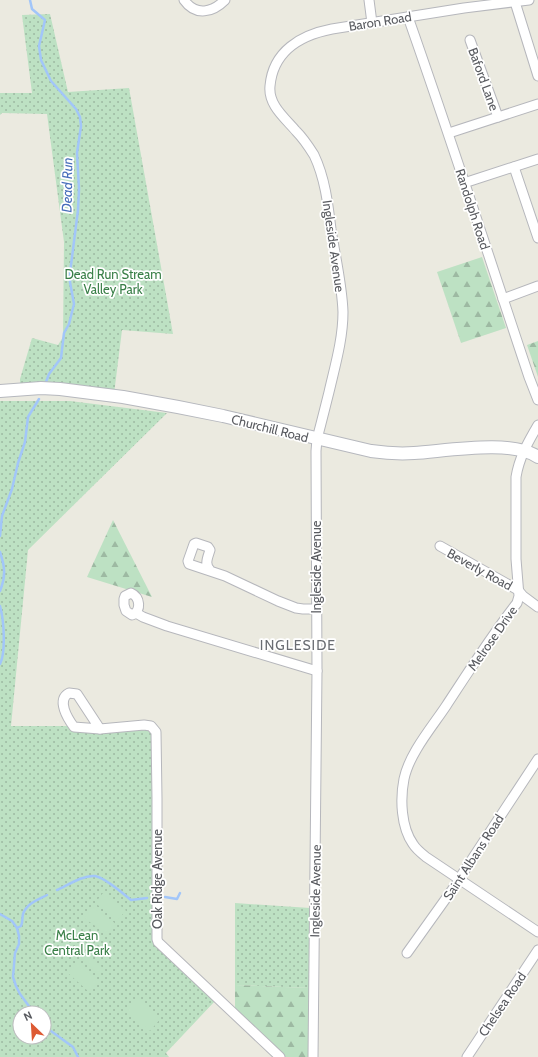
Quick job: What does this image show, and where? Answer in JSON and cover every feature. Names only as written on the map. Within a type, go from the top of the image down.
[{"type":"street","points":[[184,0],[192,8],[206,11],[218,7],[226,0]]},
{"type":"street","points":[[369,0],[372,23]]},
{"type":"street","name":"Baron Road","points":[[270,98],[270,86],[275,68],[283,54],[302,38],[318,32],[464,8],[529,0]]},
{"type":"street","points":[[514,2],[538,76]]},
{"type":"street","name":"Randolph Road","points":[[408,17],[449,133],[464,183],[538,400]]},
{"type":"street","name":"Baford Lane","points":[[470,40],[498,117]]},
{"type":"street","name":"Ingleside Avenue","points":[[270,98],[280,113],[298,132],[319,167],[327,197],[343,312],[340,344],[317,439],[317,671],[313,1057]]},
{"type":"street","points":[[449,133],[538,104]]},
{"type":"street","points":[[464,183],[538,159]]},
{"type":"street","points":[[514,167],[538,238]]},
{"type":"street","points":[[503,299],[538,286]]},
{"type":"street","name":"Churchill Road","points":[[0,391],[41,388],[123,397],[224,416],[317,439],[366,450],[393,454],[492,447],[524,450],[538,458]]},
{"type":"street","name":"Melrose Drive","points":[[459,878],[426,857],[416,848],[408,837],[403,813],[402,794],[404,780],[418,748],[482,650],[516,603],[519,596],[516,559],[516,477],[518,465],[524,450],[538,426]]},
{"type":"street","name":"Beverly Road","points":[[440,546],[518,590],[523,596],[538,607]]},
{"type":"street","points":[[210,570],[236,580],[278,601],[296,608],[303,610],[316,609]]},
{"type":"street","points":[[136,613],[167,626],[317,671]]},
{"type":"street","points":[[73,693],[76,694],[100,729],[74,727],[65,712],[64,698],[66,695],[73,693]]},
{"type":"street","name":"Oak Ridge Avenue","points":[[100,729],[144,725],[151,726],[156,732],[158,942],[280,1057]]},
{"type":"street","name":"Saint Albans Road","points":[[407,953],[457,883],[538,760]]},
{"type":"street","points":[[459,878],[538,932]]},
{"type":"street","name":"Chelsea Road","points":[[467,1057],[538,950]]},
{"type":"street","points":[[304,1057],[311,1048],[313,1042]]},
{"type":"green space","name":"Dead Run Stream Valley Park","points":[[50,14],[68,92],[129,88],[173,334],[122,330],[114,394],[20,384],[20,379],[32,338],[58,345],[63,337],[64,242],[47,114],[2,113],[0,115],[0,93],[32,93],[22,15]]},
{"type":"green space","points":[[482,257],[506,328],[461,343],[437,272]]},
{"type":"green space","points":[[538,341],[538,377],[527,345]]},
{"type":"green space","name":"McLean Central Park","points":[[0,401],[70,401],[167,413],[28,550],[11,726],[151,726],[154,939],[215,1001],[166,1053],[169,1057],[0,1057]]},
{"type":"green space","points":[[113,520],[152,597],[87,577]]},
{"type":"green space","points":[[103,893],[126,910],[118,920],[95,903]]},
{"type":"green space","points":[[235,903],[310,908],[309,988],[235,985]]},
{"type":"green space","points":[[92,907],[116,924],[108,935],[84,918]]},
{"type":"green space","points":[[82,950],[104,969],[99,975],[77,955]]},
{"type":"green space","points":[[77,963],[98,982],[89,992],[68,973]]},
{"type":"green space","points":[[235,985],[309,988],[309,1057],[282,1057],[235,1010]]},
{"type":"green space","points":[[136,998],[161,1018],[150,1031],[126,1011]]},
{"type":"waterway","name":"Dead Run","points":[[30,0],[32,9],[45,20],[39,46],[41,60],[51,81],[76,109],[80,117],[81,126],[77,153],[79,189],[78,210],[70,273],[74,304],[69,324],[64,333],[61,358],[49,374],[46,382]]},
{"type":"waterway","name":"Dead Run","points":[[0,536],[2,516],[12,489],[25,442],[28,417],[39,399]]},
{"type":"waterway","name":"Dead Run","points":[[0,552],[4,572],[0,591]]},
{"type":"waterway","name":"Dead Run","points":[[0,606],[3,619],[4,636],[3,652],[0,664]]},
{"type":"waterway","points":[[57,890],[86,877],[95,876],[109,883],[131,900],[147,898]]},
{"type":"waterway","points":[[165,897],[177,899],[180,893]]},
{"type":"waterway","points":[[17,928],[21,926],[23,914],[27,907],[33,902],[47,895]]},
{"type":"waterway","name":"Dead Run","points":[[0,914],[12,921],[17,928],[19,944],[15,953],[13,977],[20,994],[28,1005]]},
{"type":"waterway","name":"Dead Run","points":[[52,1032],[73,1047],[78,1057]]},
{"type":"district","name":"INGLESIDE","points":[[298,645]]}]
